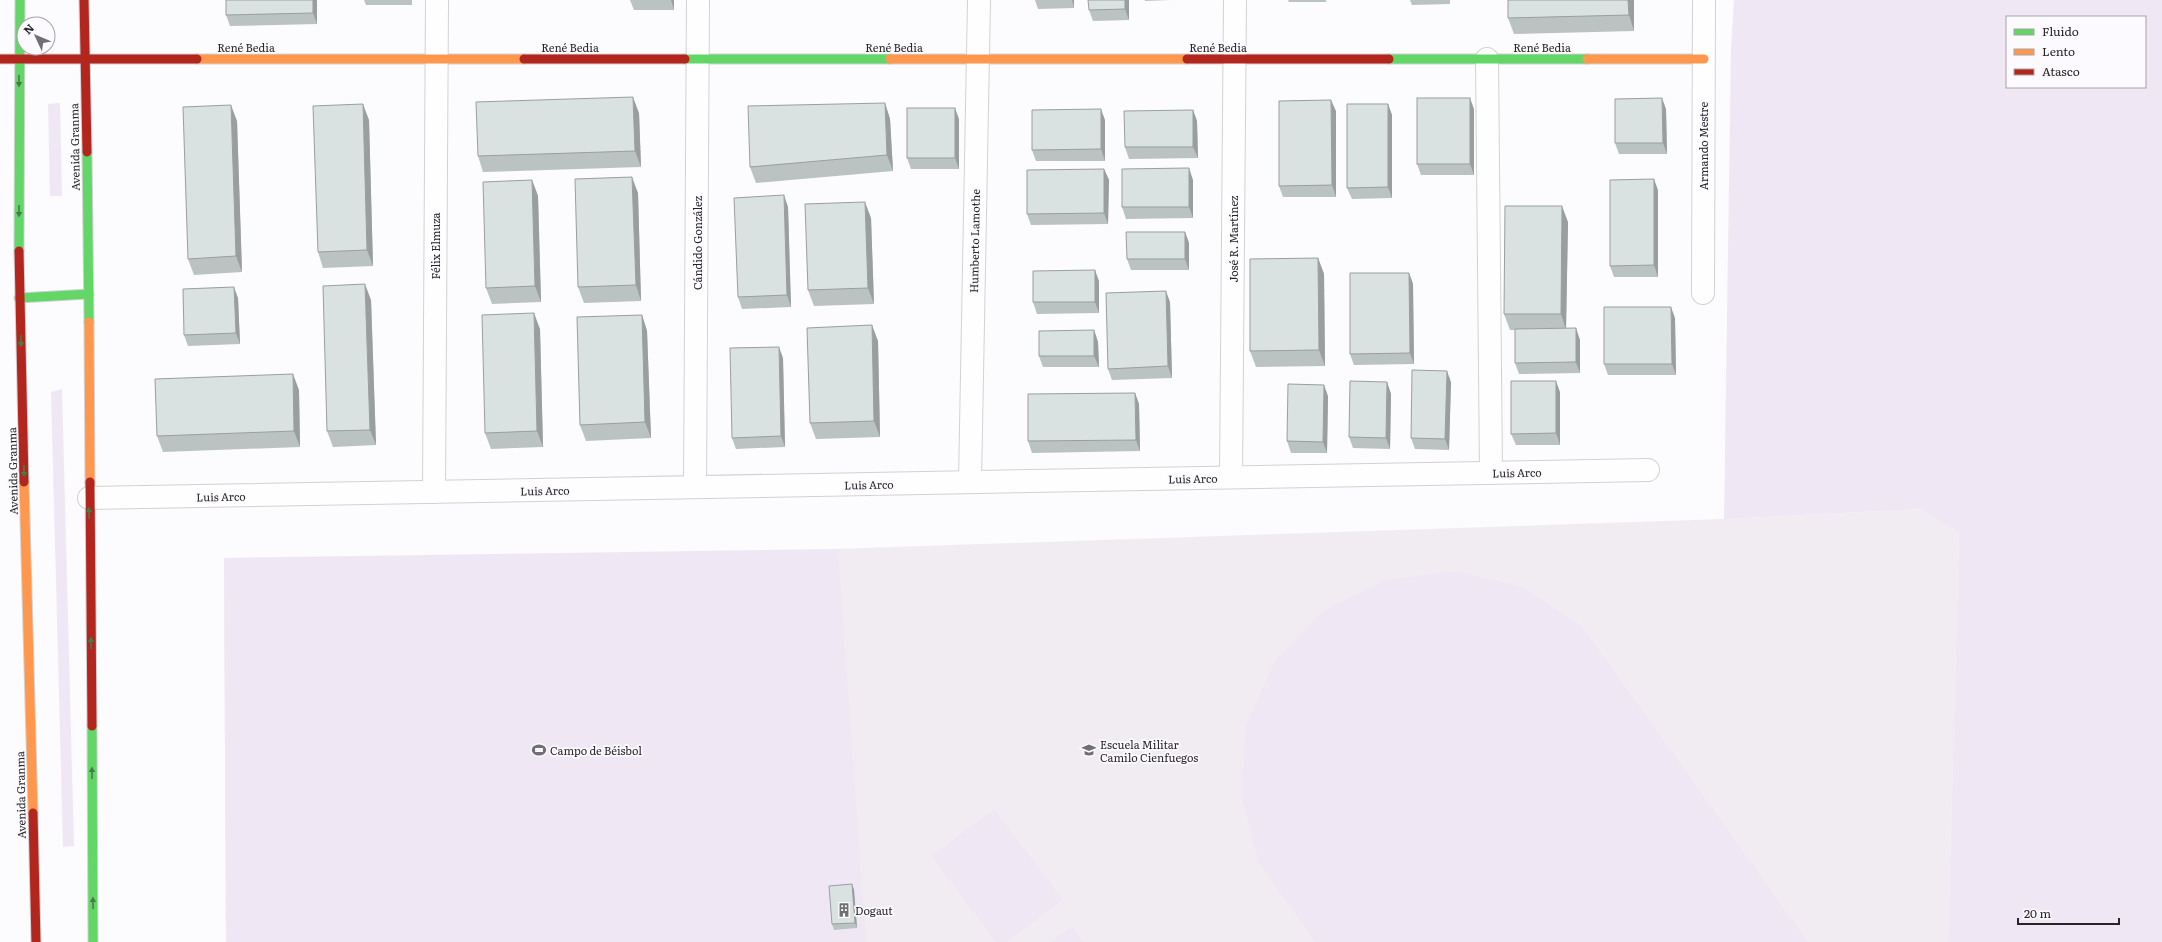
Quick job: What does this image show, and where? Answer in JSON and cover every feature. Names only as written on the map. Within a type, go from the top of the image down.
[{"type":"main road","name":"Avenida Granma","points":[[20,0],[20,298],[36,942]]},
{"type":"main road","name":"Avenida Granma","points":[[84,0],[89,294],[89,498],[93,942]]},
{"type":"main road","name":"René Bedia","points":[[0,59],[1704,59]]},
{"type":"main road","points":[[20,298],[89,294]]},
{"type":"street","name":"Félix Elmuza","points":[[434,492],[437,0]]},
{"type":"street","name":"Cándido González","points":[[695,487],[698,0]]},
{"type":"street","name":"Humberto Lamothe","points":[[970,482],[979,0]]},
{"type":"street","name":"José R. Martínez","points":[[1231,478],[1235,0]]},
{"type":"street","name":"Armando Mestre","points":[[1703,293],[1704,0]]},
{"type":"street","points":[[1487,59],[1491,472]]},
{"type":"street","name":"Luis Arco","points":[[89,498],[1648,470]]},
{"type":"shaded area","points":[[1734,0],[2162,0],[2162,942],[1948,942],[1959,533],[1921,509],[1724,519],[1731,49]]},
{"type":"shaded area","points":[[60,103],[62,196],[50,196],[48,104]]},
{"type":"shaded area","points":[[62,389],[74,846],[63,847],[51,392]]},
{"type":"shaded area","name":"Escuela Militar Camilo Cienfuegos","points":[[1922,509],[1959,533],[1948,942],[226,942],[224,558],[748,552],[1724,519]]},
{"type":"shaded area","name":"Campo de Béisbol","points":[[838,549],[866,942],[226,942],[224,558]]},
{"type":"shaded area","points":[[1454,571],[1523,587],[1581,625],[1808,942],[1315,942],[1259,863],[1241,796],[1246,726],[1274,662],[1323,611],[1386,580]]},
{"type":"shaded area","points":[[994,809],[1063,900],[1007,942],[996,942],[931,856]]},
{"type":"shaded area","points":[[1072,926],[1083,942],[1049,942]]},
{"type":"building","points":[[226,0],[313,0],[313,13],[226,15]]},
{"type":"building","points":[[1088,0],[1125,0],[1125,9],[1089,10]]},
{"type":"building","points":[[1508,0],[1628,0],[1629,15],[1508,18]]},
{"type":"building","points":[[633,97],[635,151],[478,156],[476,102]]},
{"type":"building","points":[[1417,98],[1470,98],[1470,164],[1417,164]]},
{"type":"building","points":[[1662,98],[1663,143],[1615,143],[1615,99]]},
{"type":"building","points":[[1331,100],[1332,185],[1279,186],[1279,101]]},
{"type":"building","points":[[885,103],[887,155],[750,167],[748,106]]},
{"type":"building","points":[[363,104],[367,250],[318,252],[313,106]]},
{"type":"building","points":[[1347,104],[1388,104],[1388,187],[1347,188]]},
{"type":"building","points":[[231,105],[236,256],[188,259],[183,107]]},
{"type":"building","points":[[907,108],[955,108],[955,158],[907,158]]},
{"type":"building","points":[[1101,109],[1101,149],[1032,150],[1032,110]]},
{"type":"building","points":[[1193,110],[1193,147],[1125,147],[1124,111]]},
{"type":"building","points":[[1189,168],[1189,207],[1122,207],[1122,169]]},
{"type":"building","points":[[1104,169],[1104,213],[1027,214],[1027,170]]},
{"type":"building","points":[[632,177],[636,285],[578,287],[575,179]]},
{"type":"building","points":[[1654,179],[1654,265],[1610,266],[1610,180]]},
{"type":"building","points":[[532,180],[535,286],[486,288],[483,182]]},
{"type":"building","points":[[784,195],[787,295],[738,297],[734,198]]},
{"type":"building","points":[[865,202],[868,288],[808,290],[805,204]]},
{"type":"building","points":[[1505,206],[1562,206],[1561,314],[1504,314]]},
{"type":"building","points":[[1126,232],[1185,232],[1185,259],[1127,259]]},
{"type":"building","points":[[1318,258],[1319,350],[1250,351],[1250,259]]},
{"type":"building","points":[[1095,270],[1095,302],[1033,302],[1033,271]]},
{"type":"building","points":[[1350,273],[1409,273],[1410,353],[1350,354]]},
{"type":"building","points":[[365,284],[370,430],[327,431],[323,286]]},
{"type":"building","points":[[234,287],[236,333],[184,335],[183,289]]},
{"type":"building","points":[[1166,291],[1168,366],[1108,369],[1106,293]]},
{"type":"building","points":[[1604,307],[1671,307],[1672,364],[1604,364]]},
{"type":"building","points":[[534,313],[537,431],[485,433],[482,315]]},
{"type":"building","points":[[642,315],[645,422],[580,425],[577,317]]},
{"type":"building","points":[[872,325],[874,421],[810,423],[807,328]]},
{"type":"building","points":[[1576,328],[1576,362],[1515,363],[1515,329]]},
{"type":"building","points":[[1094,330],[1094,356],[1039,356],[1039,331]]},
{"type":"building","points":[[779,347],[781,436],[732,438],[730,348]]},
{"type":"building","points":[[1412,370],[1447,371],[1445,439],[1411,438]]},
{"type":"building","points":[[293,374],[294,431],[157,436],[155,379]]},
{"type":"building","points":[[1350,381],[1387,382],[1386,438],[1349,437]]},
{"type":"building","points":[[1511,381],[1556,381],[1556,433],[1511,434]]},
{"type":"building","points":[[1288,384],[1324,385],[1323,442],[1287,441]]},
{"type":"building","points":[[1135,393],[1136,440],[1028,441],[1028,394]]},
{"type":"building","name":"Dogaut","points":[[852,884],[855,923],[832,924],[829,886]]},
{"type":"traffic: fast","points":[[19,251],[20,0]]},
{"type":"traffic: fast","points":[[685,59],[890,59]]},
{"type":"traffic: fast","points":[[1389,59],[1587,59]]},
{"type":"traffic: fast","points":[[87,152],[89,322]]},
{"type":"traffic: fast","points":[[19,298],[89,294]]},
{"type":"traffic: fast","points":[[92,726],[93,942]]},
{"type":"traffic: slow","points":[[197,59],[524,59]]},
{"type":"traffic: slow","points":[[890,59],[1187,59]]},
{"type":"traffic: slow","points":[[1587,59],[1704,59]]},
{"type":"traffic: slow","points":[[89,322],[90,482]]},
{"type":"traffic: slow","points":[[24,482],[33,813]]},
{"type":"traffic: jam","points":[[84,0],[87,152]]},
{"type":"traffic: jam","points":[[0,59],[197,59]]},
{"type":"traffic: jam","points":[[524,59],[685,59]]},
{"type":"traffic: jam","points":[[1187,59],[1389,59]]},
{"type":"traffic: jam","points":[[19,251],[24,482]]},
{"type":"traffic: jam","points":[[90,482],[92,726]]},
{"type":"traffic: jam","points":[[33,813],[36,942]]},
{"type":"place","name":"Campo de Béisbol","points":[[539,750]]},
{"type":"place","name":"Escuela Militar Camilo Cienfuegos","points":[[1089,750]]},
{"type":"place","name":"Dogaut","points":[[844,910]]}]
